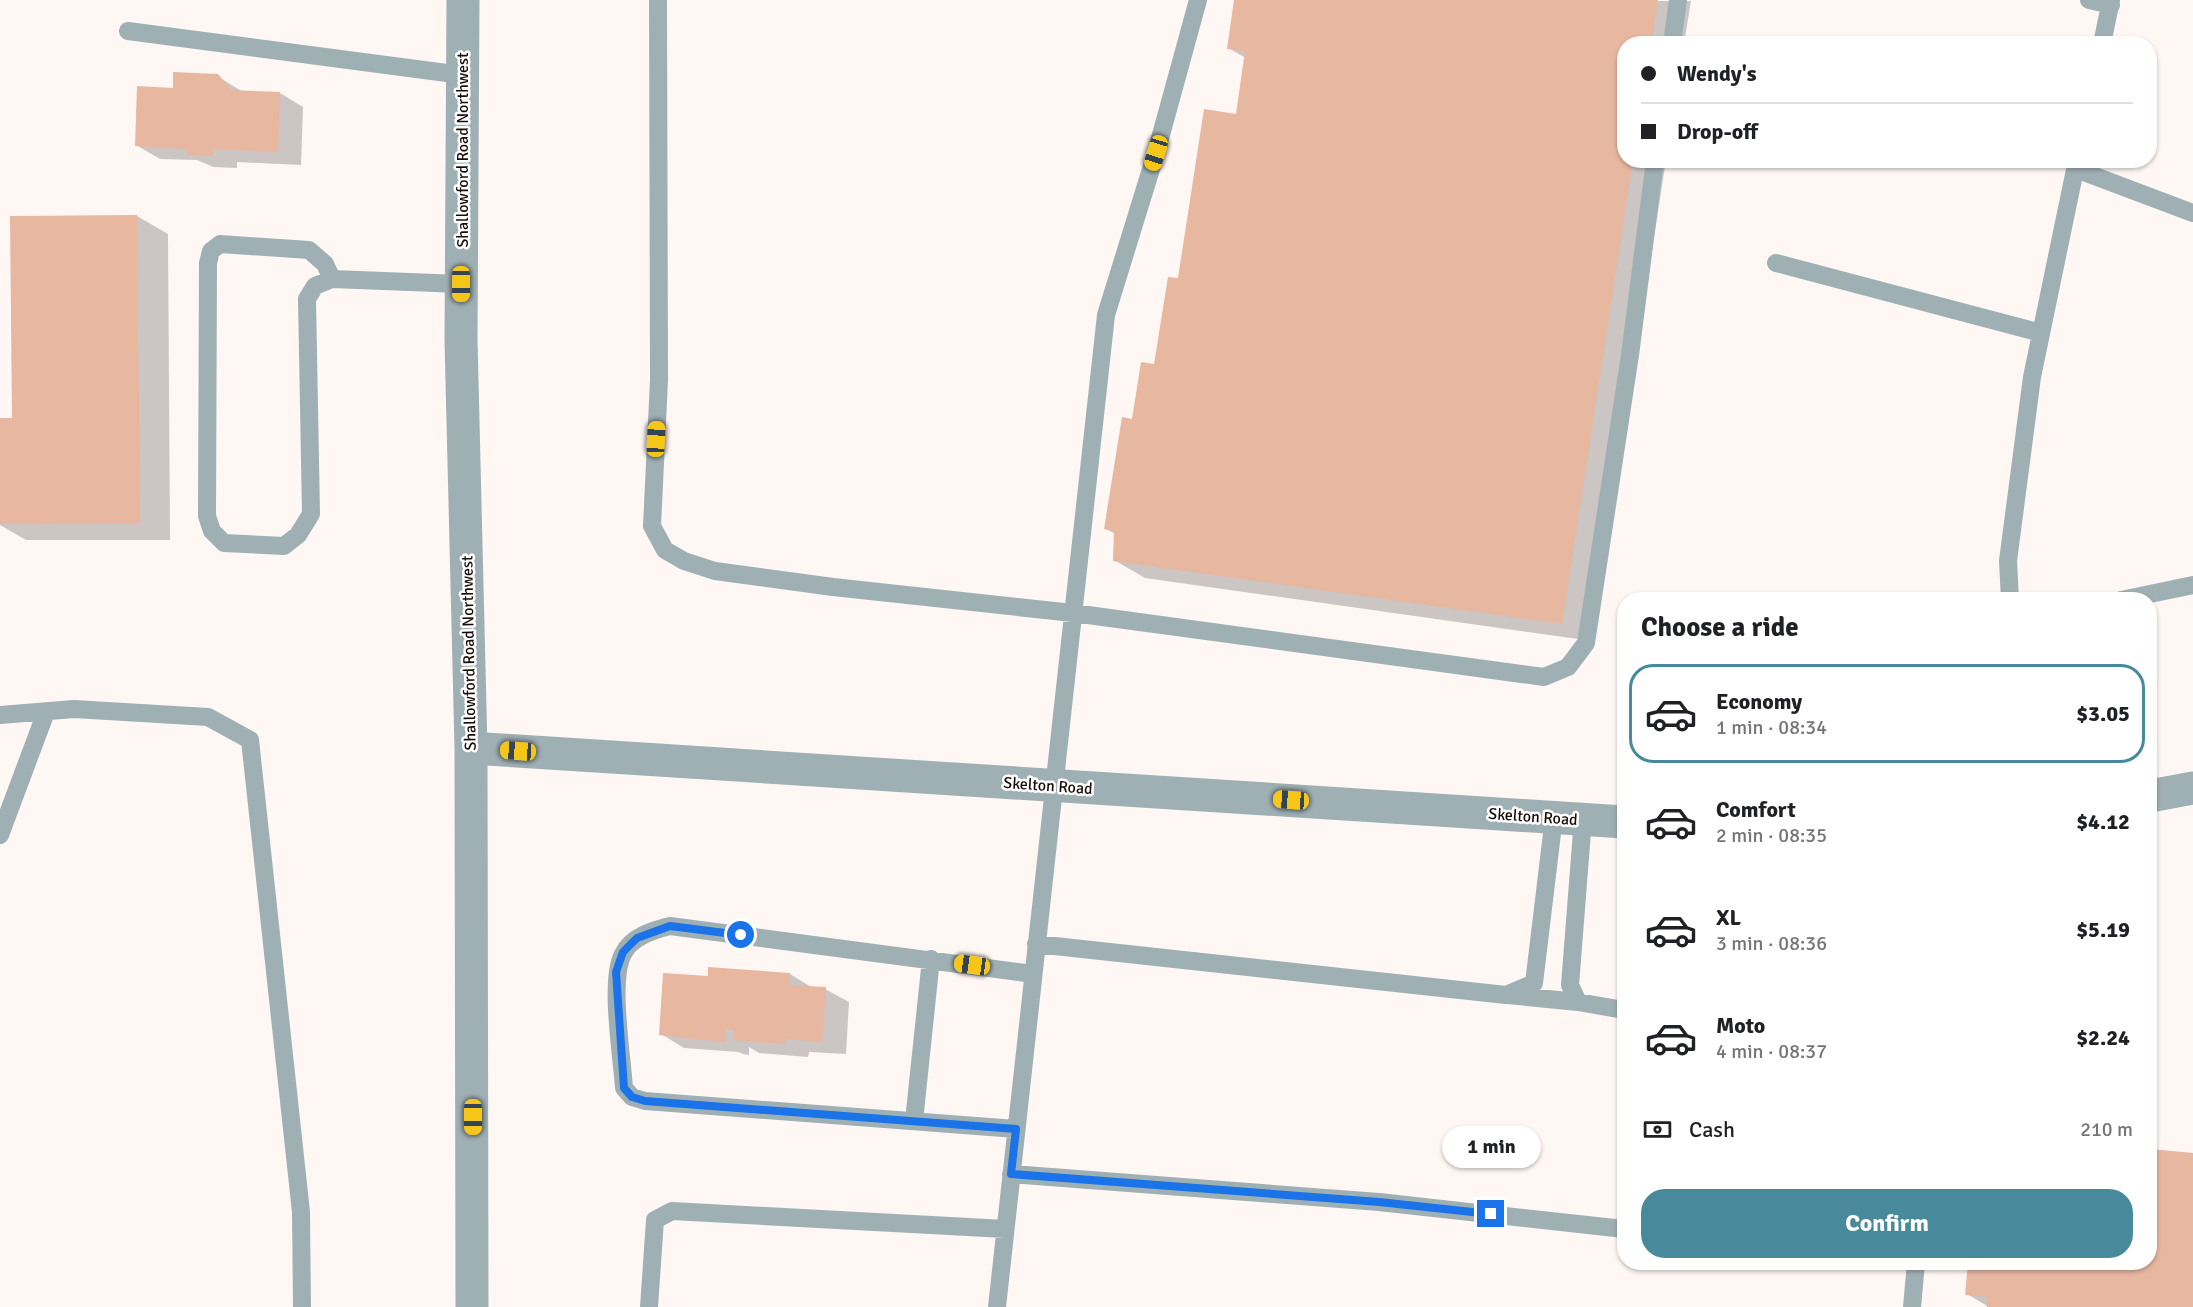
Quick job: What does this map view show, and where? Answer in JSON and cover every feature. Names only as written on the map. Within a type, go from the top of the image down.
[{"type":"street","name":"Shallowford Road Northwest","points":[[463,0],[461,284],[471,748],[472,1307]]},
{"type":"street","name":"Skelton Road","points":[[471,748],[1617,821]]},
{"type":"street","points":[[2157,795],[2193,788]]},
{"type":"lane","points":[[658,0],[659,380],[651,526],[665,550],[684,561],[715,570],[833,587],[1072,613],[1544,677],[1568,667],[1586,644],[1588,633],[1630,355],[1654,168]]},
{"type":"lane","points":[[997,1307],[1106,315],[1156,153],[1198,0]]},
{"type":"lane","points":[[1673,36],[1678,0]]},
{"type":"lane","points":[[2089,0],[2111,2],[2104,36]]},
{"type":"lane","points":[[128,31],[462,75]]},
{"type":"lane","points":[[2010,592],[2008,561],[2032,377],[2076,168]]},
{"type":"lane","points":[[2084,168],[2193,213]]},
{"type":"lane","points":[[332,279],[325,264],[309,250],[220,244],[211,251],[208,263],[207,516],[212,531],[224,543],[284,546],[298,535],[311,514],[307,299],[315,286],[332,279],[461,284]]},
{"type":"lane","points":[[1776,263],[2041,333]]},
{"type":"lane","points":[[2157,592],[2193,585]]},
{"type":"lane","points":[[0,715],[74,709],[208,717],[250,740],[301,1212],[302,1307]]},
{"type":"lane","points":[[0,835],[46,711]]},
{"type":"lane","points":[[1506,995],[1534,983],[1569,818]]},
{"type":"lane","points":[[1569,818],[1570,985],[1578,1002]]},
{"type":"lane","points":[[1016,1129],[645,1101],[632,1097],[624,1088],[616,972],[623,952],[637,938],[670,926],[1033,974]]},
{"type":"lane","points":[[1036,944],[1578,1002],[1617,1009]]},
{"type":"lane","points":[[914,1121],[931,959]]},
{"type":"lane","points":[[1011,1174],[1379,1202],[1617,1228]]},
{"type":"lane","points":[[649,1307],[655,1220],[672,1211],[1005,1229]]},
{"type":"lane","points":[[1912,1307],[1915,1270]]},
{"type":"building","points":[[1234,0],[1658,0],[1652,36],[1617,36],[1617,168],[1632,168],[1562,624],[1113,561],[1114,531],[1104,529],[1122,417],[1132,419],[1141,362],[1154,364],[1168,277],[1178,278],[1204,109],[1236,114],[1245,51],[1227,49]]},
{"type":"building","points":[[173,72],[218,74],[231,90],[280,92],[278,152],[214,149],[213,156],[187,155],[188,150],[135,146],[137,86],[173,88]]},
{"type":"building","points":[[137,215],[140,523],[0,524],[0,418],[12,418],[10,216]]},
{"type":"building","points":[[708,967],[790,973],[789,985],[826,987],[822,1042],[786,1039],[785,1044],[734,1040],[734,1030],[726,1029],[725,1042],[659,1035],[663,973],[708,976]]},
{"type":"building","points":[[2157,1150],[2193,1153],[2193,1307],[1987,1307],[1988,1297],[1965,1295],[1967,1270],[2157,1270]]},
{"type":"route","points":[[741,935],[670,926],[637,938],[623,952],[616,972],[624,1088],[632,1097],[645,1101],[1016,1129],[1011,1174],[1379,1202],[1491,1214]]}]
